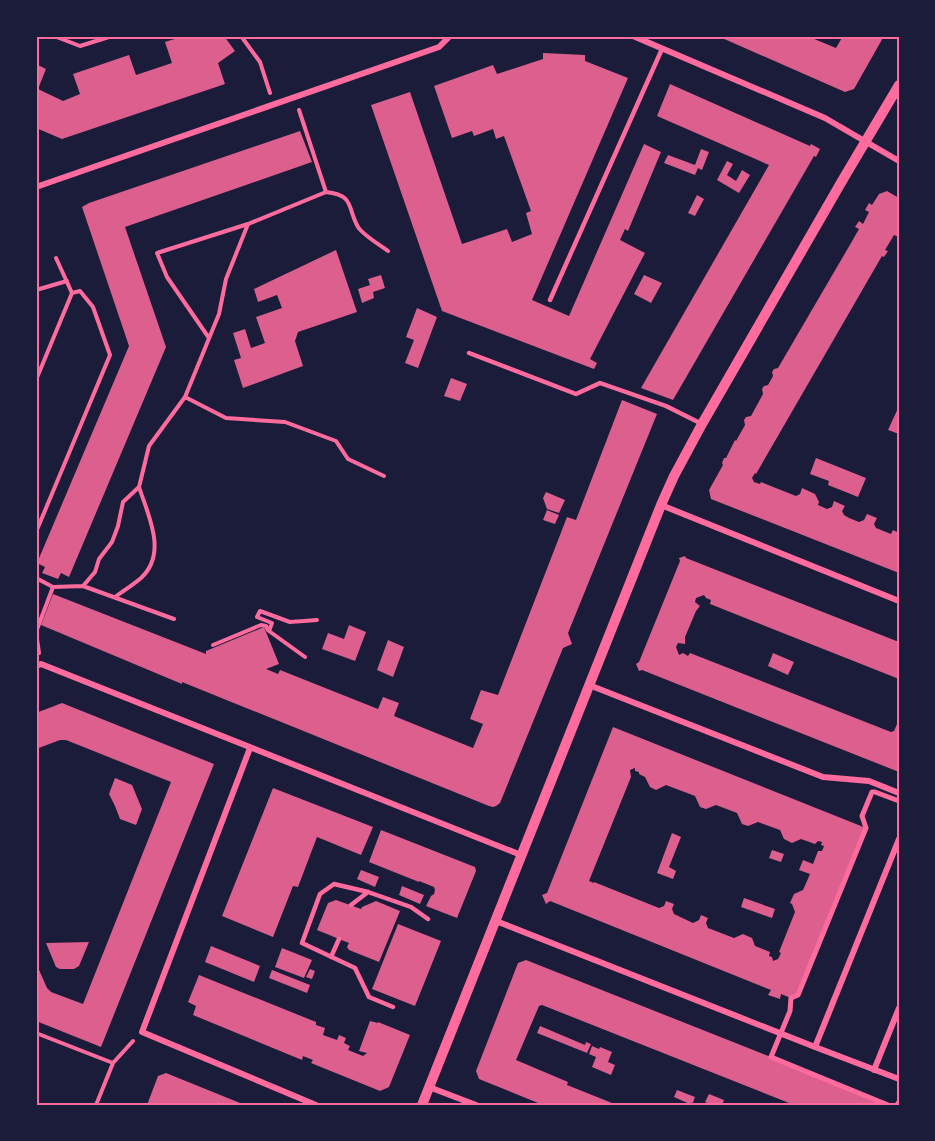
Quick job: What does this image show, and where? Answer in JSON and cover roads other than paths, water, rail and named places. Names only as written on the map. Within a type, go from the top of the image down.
[{"type":"street","points":[[36,187],[440,47],[450,36]]},
{"type":"street","points":[[633,36],[825,118],[899,161]]},
{"type":"street","points":[[422,1105],[661,505],[702,424],[899,85]]},
{"type":"street","points":[[661,505],[899,601]]},
{"type":"street","points":[[39,665],[521,855]]},
{"type":"street","points":[[590,685],[823,777],[868,781],[899,793]]},
{"type":"street","points":[[250,748],[142,1032],[316,1105]]},
{"type":"street","points":[[888,1105],[771,1057],[790,1011],[791,998],[798,995],[866,828],[862,816],[872,792],[899,801]]},
{"type":"street","points":[[815,1047],[899,839]]},
{"type":"street","points":[[496,921],[899,1079]]},
{"type":"street","points":[[874,1070],[899,1008]]},
{"type":"street","points":[[429,1087],[476,1105]]},
{"type":"lane","points":[[550,300],[662,49]]},
{"type":"lane","points":[[469,353],[576,394],[600,383],[666,406],[702,424]]},
{"type":"lane","points":[[393,1007],[369,997],[355,968],[302,943],[320,894],[334,884],[368,891],[411,907],[428,919]]},
{"type":"lane","points":[[351,905],[368,891]]},
{"type":"lane","points":[[331,957],[339,939]]}]
